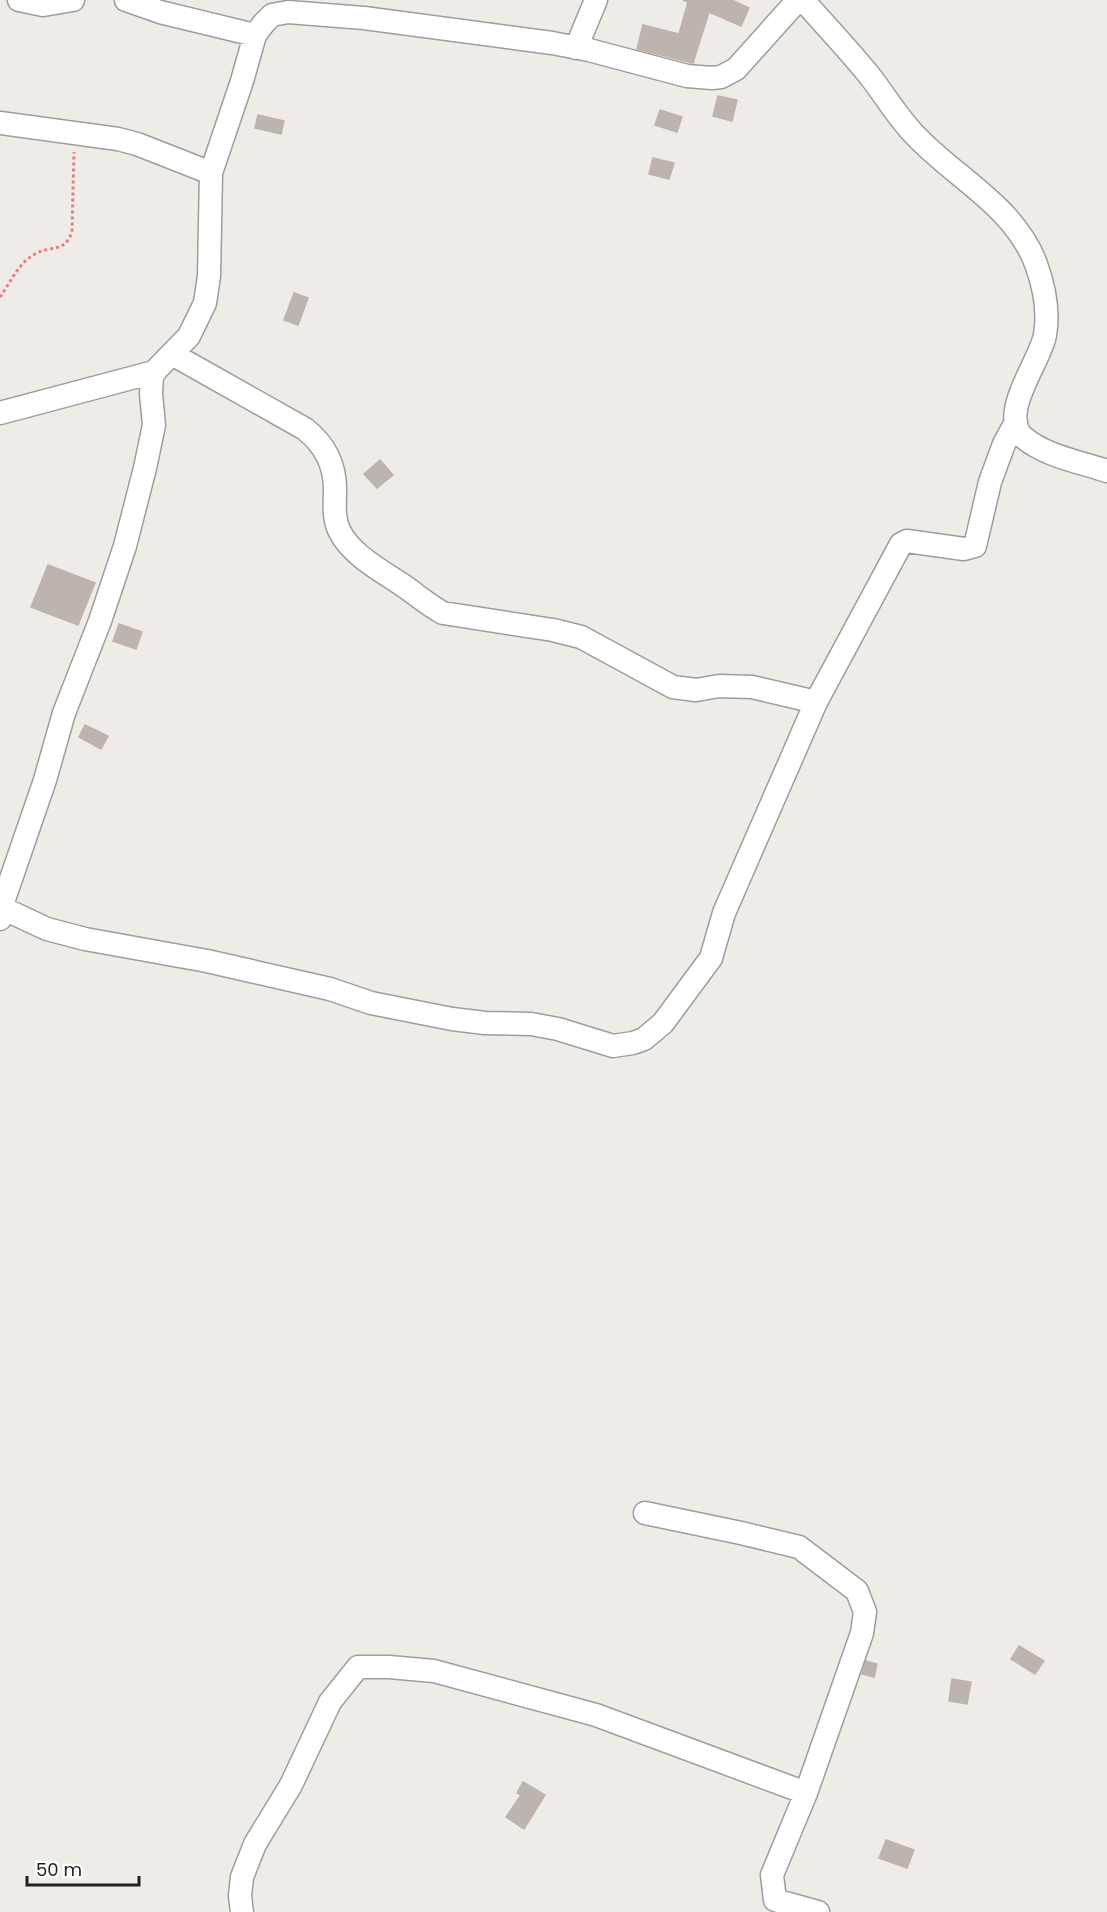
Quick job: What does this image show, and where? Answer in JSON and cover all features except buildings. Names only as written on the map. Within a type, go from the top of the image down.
[{"type":"street","points":[[19,0],[42,5],[73,0]]},
{"type":"street","points":[[576,48],[596,0]]},
{"type":"street","points":[[798,0],[736,69],[721,77],[702,79],[576,48],[405,23],[288,12],[272,15],[255,35],[237,99],[211,173],[207,296],[195,326],[154,372],[150,384],[154,425],[125,546],[100,621],[64,713],[45,780],[0,911],[85,939],[207,961],[330,989],[371,1003],[452,1019],[486,1023],[531,1024],[558,1029],[613,1046],[623,1046],[644,1039],[663,1023],[711,958],[724,913],[816,702],[901,544],[907,541],[964,549],[975,546],[990,482],[1004,444],[1016,422],[1022,387],[1043,346],[1046,329],[1044,297],[1036,264],[1026,244],[986,196],[941,161],[912,133],[868,74],[803,0]]},
{"type":"street","points":[[137,2],[255,35]]},
{"type":"street","points":[[0,123],[75,132],[137,144],[211,173]]},
{"type":"street","points":[[172,354],[316,437],[332,466],[335,486],[334,516],[345,541],[370,563],[430,606],[443,613],[553,630],[580,637],[673,687],[696,690],[719,686],[752,687],[816,702]]},
{"type":"street","points":[[0,393],[0,413],[154,372]]},
{"type":"street","points":[[1016,422],[1019,432],[1025,438],[1047,451],[1107,471]]},
{"type":"street","points":[[645,1513],[798,1547],[857,1591],[865,1612],[862,1633],[806,1793],[772,1875],[775,1900],[818,1912]]},
{"type":"street","points":[[242,1912],[240,1886],[255,1844],[291,1785],[330,1702],[358,1668],[434,1671],[596,1715],[806,1793]]},
{"type":"path","points":[[0,297],[20,266],[37,252],[64,245],[69,239],[72,230],[75,132]]}]
